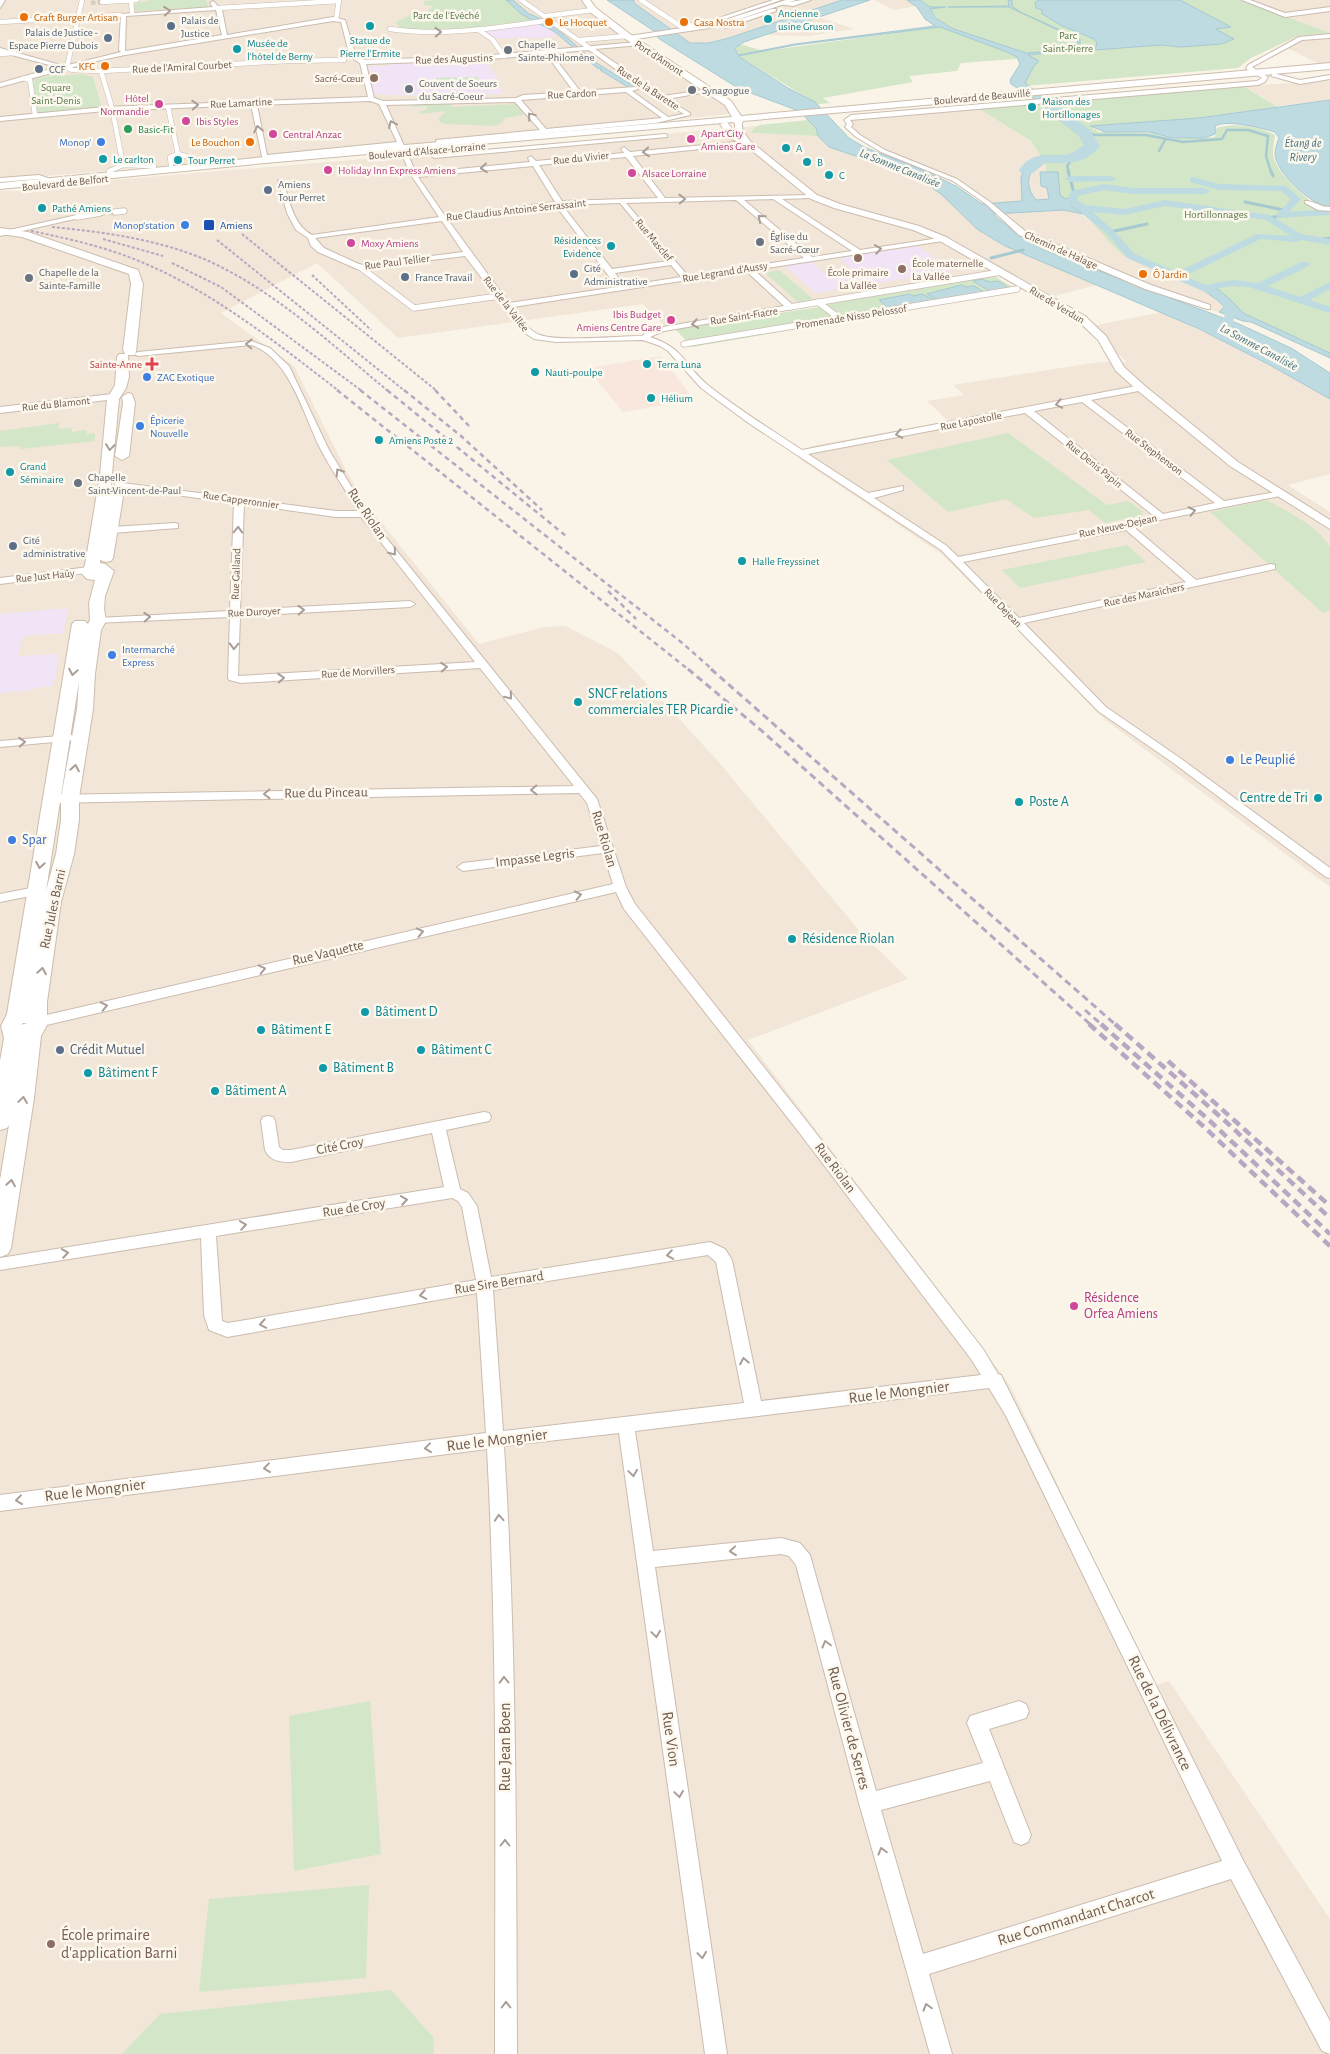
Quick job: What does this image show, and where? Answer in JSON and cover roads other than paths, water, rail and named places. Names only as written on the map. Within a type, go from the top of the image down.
[{"type":"main road","name":"Port d'Amont","points":[[586,0],[593,10],[628,37],[730,104],[738,121]]},
{"type":"main road","name":"Boulevard de Beauvillé","points":[[856,114],[883,106],[1330,68]]},
{"type":"main road","name":"Boulevard de Beauvillé","points":[[722,116],[738,121],[856,114],[1256,73],[1273,75],[1330,68]]},
{"type":"main road","points":[[713,93],[722,116]]},
{"type":"main road","name":"Boulevard d'Alsace-Lorraine","points":[[437,151],[722,116]]},
{"type":"main road","name":"Boulevard d'Alsace-Lorraine","points":[[133,175],[264,158],[403,149],[437,151],[645,134],[722,116]]},
{"type":"main road","name":"Boulevard d'Alsace-Lorraine","points":[[133,175],[403,149]]},
{"type":"main road","name":"Boulevard de Belfort","points":[[0,188],[47,180],[133,175]]},
{"type":"main road","name":"Boulevard de Belfort","points":[[0,188],[133,175]]},
{"type":"main road","points":[[0,233],[14,232]]},
{"type":"main road","name":"Rue Jules Barni","points":[[0,1122],[14,1038],[28,1023],[37,1002],[52,902],[65,854],[70,820],[70,798],[81,738],[91,620],[114,404],[119,396],[131,355],[129,350],[138,284],[133,272],[14,232]]},
{"type":"main road","name":"Rue Jules Barni","points":[[96,572],[104,565],[112,530],[127,420],[129,403],[119,396]]},
{"type":"main road","name":"Rue Jules Barni","points":[[0,1248],[31,1036],[28,1023],[36,891],[60,739],[91,620]]},
{"type":"street","points":[[0,6],[2,0]]},
{"type":"street","points":[[131,0],[132,12]]},
{"type":"street","points":[[102,2],[137,0]]},
{"type":"street","points":[[212,0],[218,8],[225,36]]},
{"type":"street","points":[[78,17],[339,0],[336,20]]},
{"type":"street","points":[[521,0],[591,49]]},
{"type":"street","points":[[641,0],[682,27],[713,24],[779,2],[793,0]]},
{"type":"street","points":[[580,40],[677,31],[713,24],[768,8],[779,2],[793,4],[808,0]]},
{"type":"street","points":[[1245,0],[1285,15],[1330,9]]},
{"type":"street","points":[[66,67],[70,58],[82,2],[91,3]]},
{"type":"street","points":[[546,16],[593,10]]},
{"type":"street","points":[[0,22],[122,14]]},
{"type":"street","points":[[122,14],[122,50],[125,53]]},
{"type":"street","points":[[0,85],[91,60],[125,53],[336,20],[343,21],[356,60]]},
{"type":"street","points":[[390,29],[434,33],[552,20]]},
{"type":"street","points":[[477,29],[492,39],[504,56]]},
{"type":"street","points":[[1256,73],[1248,68],[1301,38],[1330,36]]},
{"type":"street","name":"Rue des Augustins","points":[[362,62],[504,56],[638,44]]},
{"type":"street","name":"Rue de la Barette","points":[[591,49],[645,88],[688,114],[667,118]]},
{"type":"street","points":[[0,50],[54,66],[66,67]]},
{"type":"street","points":[[547,52],[579,94]]},
{"type":"street","points":[[0,54],[14,53]]},
{"type":"street","points":[[344,60],[362,62],[370,99]]},
{"type":"street","name":"Rue de l'Amiral Courbet","points":[[66,67],[72,70],[109,71],[287,61],[344,60]]},
{"type":"street","points":[[102,71],[123,165]]},
{"type":"street","name":"Boulevard de Beauvillé","points":[[848,128],[850,124],[848,118],[856,114],[1264,81],[1265,77],[1256,73]]},
{"type":"street","points":[[1273,75],[1300,82],[1330,77]]},
{"type":"street","points":[[0,119],[36,116],[30,80],[24,78]]},
{"type":"street","name":"Rue Cardon","points":[[382,103],[517,100],[523,96],[579,94],[645,88]]},
{"type":"street","points":[[627,90],[667,118]]},
{"type":"street","points":[[662,98],[713,93]]},
{"type":"street","name":"Rue Lamartine","points":[[36,116],[112,109],[253,102],[370,99],[382,103]]},
{"type":"street","points":[[517,100],[544,131]]},
{"type":"street","points":[[253,102],[264,158]]},
{"type":"street","points":[[382,103],[403,149]]},
{"type":"street","points":[[856,114],[860,110],[883,106]]},
{"type":"street","points":[[168,107],[178,154]]},
{"type":"street","name":"Rue de Verdun","points":[[722,116],[727,131],[736,139],[747,143]]},
{"type":"street","name":"Boulevard d'Alsace-Lorraine","points":[[665,136],[645,134],[616,140],[523,148],[437,151],[438,141],[544,131],[624,127],[667,118]]},
{"type":"street","name":"Rue de Verdun","points":[[738,121],[739,132],[747,143],[812,196],[837,206],[916,228],[943,239],[1081,318],[1102,338],[1120,369],[1141,388],[1234,464],[1330,524]]},
{"type":"street","name":"Chemin de Halage","points":[[848,128],[877,148],[955,180],[988,203],[1022,233],[1148,287],[1208,307]]},
{"type":"street","points":[[616,140],[663,200]]},
{"type":"street","name":"Rue du Vivier","points":[[414,175],[747,143]]},
{"type":"street","points":[[523,148],[558,199],[559,206],[623,289]]},
{"type":"street","name":"Rue de la Vallée","points":[[403,149],[414,175],[442,218],[499,296],[530,334],[544,339],[644,338],[663,344],[671,349]]},
{"type":"street","points":[[171,165],[170,157],[178,154],[186,156]]},
{"type":"street","points":[[109,171],[123,165],[154,166]]},
{"type":"street","name":"Boulevard de Belfort","points":[[0,180],[39,177],[47,180]]},
{"type":"street","name":"Rue Paul Tellier","points":[[280,181],[301,232],[311,237],[314,244],[321,250],[360,267],[468,253]]},
{"type":"street","name":"Rue Claudius Antoine Serrassaint","points":[[311,237],[559,203],[812,196]]},
{"type":"street","points":[[775,197],[859,252]]},
{"type":"street","points":[[738,198],[810,260]]},
{"type":"street","name":"Rue Masclef","points":[[622,202],[686,278]]},
{"type":"street","points":[[1308,202],[1320,209],[1330,209]]},
{"type":"street","points":[[115,212],[124,211]]},
{"type":"street","points":[[14,232],[100,213]]},
{"type":"street","name":"Rue Legrand d'Aussy","points":[[507,306],[943,239]]},
{"type":"street","points":[[609,272],[673,263]]},
{"type":"street","points":[[360,267],[414,308],[499,296]]},
{"type":"street","name":"Rue Saint-Fiacre","points":[[748,269],[790,307]]},
{"type":"street","points":[[790,307],[1001,272]]},
{"type":"street","name":"Promenade Nisso Pelossof","points":[[684,344],[1017,289]]},
{"type":"street","points":[[818,302],[839,318]]},
{"type":"street","name":"Rue Saint-Fiacre","points":[[644,338],[651,333],[663,329],[790,307]]},
{"type":"street","name":"Rue Riolan","points":[[131,355],[246,343],[262,346],[281,362],[289,372],[325,450],[363,514],[593,802],[620,887],[629,906],[803,1127],[995,1380]]},
{"type":"street","name":"Rue Dejean","points":[[671,349],[708,390],[944,548],[1102,709],[1176,760],[1330,874]]},
{"type":"street","name":"Rue Lapostolle","points":[[800,453],[1141,388]]},
{"type":"street","name":"Rue du Blamont","points":[[0,410],[119,396]]},
{"type":"street","name":"Rue Stephenson","points":[[1085,400],[1223,504]]},
{"type":"street","name":"Rue Denis Papin","points":[[1027,410],[1161,517]]},
{"type":"street","name":"Rue Capperonnier","points":[[118,484],[336,514],[363,514]]},
{"type":"street","points":[[865,496],[900,488]]},
{"type":"street","name":"Rue Neuve-Dejean","points":[[956,560],[1131,526],[1161,517],[1280,493]]},
{"type":"street","name":"Rue Galland","points":[[233,678],[239,500]]},
{"type":"street","points":[[112,530],[175,526]]},
{"type":"street","points":[[1131,526],[1131,530],[1194,584]]},
{"type":"street","name":"Rue des Maraîchers","points":[[1016,622],[1271,567]]},
{"type":"street","name":"Rue Just Haüy","points":[[0,581],[96,572]]},
{"type":"street","name":"Rue Duroyer","points":[[91,620],[410,604]]},
{"type":"street","name":"Rue de Morvillers","points":[[233,678],[242,680],[484,665]]},
{"type":"street","points":[[0,744],[81,738]]},
{"type":"street","name":"Rue du Pinceau","points":[[70,798],[583,789]]},
{"type":"street","points":[[50,799],[70,798]]},
{"type":"street","name":"Impasse Legris","points":[[462,867],[608,849]]},
{"type":"street","name":"Rue Vaquette","points":[[28,1023],[555,900],[620,887]]},
{"type":"street","points":[[0,898],[36,891]]},
{"type":"street","name":"Cité Croy","points":[[268,1120],[272,1150],[280,1156],[484,1117]]},
{"type":"street","points":[[438,1127],[453,1192],[463,1197],[469,1206],[485,1285],[494,1440]]},
{"type":"street","name":"Rue de Croy","points":[[0,1264],[453,1192]]},
{"type":"street","name":"Rue Sire Bernard","points":[[208,1231],[212,1315],[215,1325],[226,1330],[710,1248],[719,1253],[724,1260],[754,1409]]},
{"type":"street","name":"Rue le Mongnier","points":[[0,1503],[494,1440],[995,1380]]},
{"type":"street","name":"Rue de la Délivrance","points":[[995,1380],[1016,1419],[1236,1867],[1330,2043]]},
{"type":"street","name":"Rue Vion","points":[[626,1424],[716,2054]]},
{"type":"street","name":"Rue Jean Boen","points":[[494,1440],[502,1556],[506,2054]]},
{"type":"street","name":"Rue Olivier de Serres","points":[[645,1560],[781,1546],[794,1549],[804,1561],[868,1803],[941,2054]]},
{"type":"street","points":[[1018,1711],[977,1723],[1021,1835]]},
{"type":"street","points":[[868,1803],[995,1770]]},
{"type":"street","name":"Rue Commandant Charcot","points":[[916,1967],[1236,1867]]},
{"type":"water","points":[[506,0],[513,0],[528,13],[541,19],[563,34],[595,62],[637,88],[631,89],[600,70],[602,69],[597,68],[555,32],[521,14]]},
{"type":"water","name":"La Somme Canalisée","points":[[607,0],[634,0],[634,3],[690,43],[709,43],[842,0],[870,0],[744,42],[735,48],[738,55],[795,44],[935,26],[925,19],[917,7],[907,0],[920,0],[930,7],[946,7],[930,9],[936,18],[951,28],[1026,53],[1068,50],[1069,47],[1078,44],[1077,39],[1009,7],[948,7],[1009,6],[1008,0],[1012,0],[1012,6],[1020,12],[1080,39],[1080,44],[1070,51],[1028,55],[1039,61],[1034,66],[1025,83],[1082,128],[1094,134],[1082,137],[1042,104],[1011,84],[1010,80],[1020,64],[1017,57],[940,27],[795,45],[738,56],[788,88],[815,102],[849,138],[864,147],[925,171],[956,186],[982,204],[1022,201],[1021,178],[1026,164],[1041,156],[1068,156],[1064,162],[1054,161],[1038,165],[1029,176],[1031,192],[1036,200],[1049,199],[1047,188],[1041,186],[1040,172],[1058,172],[1060,195],[1065,199],[1068,198],[1072,206],[1083,214],[1064,210],[993,214],[1020,235],[1049,252],[1239,324],[1291,348],[1330,373],[1330,399],[1268,364],[1197,328],[1005,246],[977,229],[941,194],[928,185],[906,173],[829,147],[818,136],[816,128],[799,111],[738,88],[661,40],[656,36],[660,35]]},
{"type":"water","points":[[1040,0],[1180,0],[1231,27],[1216,29],[1234,39],[1221,44],[1181,47],[1161,45],[1095,50],[1097,43],[1094,39],[1060,25],[1041,13],[1043,12],[1042,10],[1036,8],[1035,2]]},
{"type":"water","name":"Étang de Rivery","points":[[1330,100],[1330,207],[1314,201],[1305,195],[1281,170],[1275,154],[1279,138],[1275,132],[1228,123],[1215,126],[1215,134],[1204,138],[1172,138],[1150,132],[1105,132],[1090,126],[1199,118]]},
{"type":"water","points":[[982,279],[990,282],[998,281],[1010,289],[991,292],[973,281]]},
{"type":"water","points":[[961,285],[966,287],[974,286],[986,293],[941,301],[927,294]]},
{"type":"water","points":[[1218,289],[1243,313],[1330,353],[1330,358],[1251,322],[1219,312],[1224,307],[1204,291]]},
{"type":"water","points":[[910,294],[912,296],[922,294],[937,301],[889,309],[879,300]]},
{"type":"waterway","points":[[1027,170],[1039,160],[1068,159],[1079,155],[1092,146],[1085,133],[1052,108]]},
{"type":"waterway","points":[[1086,135],[1146,135],[1183,142],[1222,139],[1227,130],[1248,130],[1268,136],[1266,156],[1271,172]]},
{"type":"waterway","points":[[1159,151],[1165,140]]},
{"type":"waterway","points":[[1069,172],[1067,166],[1073,158]]},
{"type":"waterway","points":[[1068,171],[1074,193]]},
{"type":"waterway","points":[[1271,171],[1273,176]]},
{"type":"waterway","points":[[1070,179],[1111,179]]},
{"type":"waterway","points":[[1193,180],[1219,187],[1283,188],[1296,199],[1280,216],[1330,212]]},
{"type":"waterway","points":[[1083,208],[1072,201],[1074,193],[1082,193],[1104,187],[1133,191],[1205,191]]},
{"type":"waterway","points":[[1245,202],[1284,210]]},
{"type":"waterway","points":[[1083,208],[1125,212],[1165,203],[1269,218],[1298,236],[1330,242]]},
{"type":"waterway","points":[[1083,208],[1110,232],[1131,256],[1204,288]]},
{"type":"waterway","points":[[1269,218],[1280,216]]},
{"type":"waterway","points":[[1110,232],[1147,224]]},
{"type":"waterway","points":[[1177,276],[1260,236],[1296,239],[1298,237]]},
{"type":"waterway","points":[[1317,240],[1330,238]]},
{"type":"waterway","points":[[991,258],[1023,250]]},
{"type":"waterway","points":[[1260,286],[1305,264]]},
{"type":"waterway","points":[[1204,288],[1233,283],[1250,284],[1301,301]]},
{"type":"waterway","points":[[1301,301],[1330,285]]},
{"type":"waterway","name":"La Somme Canalisée","points":[[1204,288],[1218,294],[1231,310],[1229,320],[1219,325]]},
{"type":"waterway","points":[[1301,301],[1330,310]]},
{"type":"tunnel","points":[[91,3],[102,2]]},
{"type":"tunnel","points":[[100,213],[115,212]]},
{"type":"railway","points":[[52,227],[91,231],[148,241],[186,252],[229,271],[301,319],[388,391]]},
{"type":"railway","points":[[31,231],[109,250],[162,271],[189,285],[241,318],[339,391]]},
{"type":"railway","points":[[242,234],[437,391]]},
{"type":"railway","points":[[103,239],[163,256]]},
{"type":"railway","points":[[217,240],[405,391]]},
{"type":"railway","points":[[172,263],[221,287],[362,391]]},
{"type":"railway","points":[[312,275],[371,330]]},
{"type":"railway","points":[[337,390],[689,670]]},
{"type":"railway","points":[[360,390],[681,642],[713,670]]},
{"type":"railway","points":[[387,390],[566,536]]},
{"type":"railway","points":[[404,390],[461,436],[542,510]]},
{"type":"railway","points":[[435,390],[469,426]]},
{"type":"railway","points":[[608,591],[636,619]]},
{"type":"railway","points":[[688,669],[762,731],[1091,1025]]},
{"type":"railway","points":[[711,669],[1116,1025]]},
{"type":"railway","points":[[1085,1010],[1102,1025]]},
{"type":"railway","points":[[1089,1024],[1203,1126],[1330,1246]]},
{"type":"railway","points":[[1101,1024],[1211,1122],[1330,1234]]},
{"type":"railway","points":[[1115,1024],[1224,1120],[1330,1218]]},
{"type":"railway","points":[[1168,1061],[1330,1206]]},
{"type":"place","name":"Craft Burger Artisan","points":[[24,17]]},
{"type":"place","name":"Ancienne usine Gruson","points":[[768,19]]},
{"type":"place","name":"Le Hocquet","points":[[549,22]]},
{"type":"place","name":"Casa Nostra","points":[[684,22]]},
{"type":"place","name":"Palais de Justice","points":[[171,26]]},
{"type":"place","name":"Statue de Pierre l'Ermite","points":[[370,26]]},
{"type":"place","name":"Palais de Justice - Espace Pierre Dubois","points":[[108,38]]},
{"type":"place","name":"Musée de l'hôtel de Berny","points":[[237,49]]},
{"type":"place","name":"Chapelle Sainte-Philomène","points":[[508,50]]},
{"type":"place","name":"KFC","points":[[105,66]]},
{"type":"place","name":"CCF","points":[[39,69]]},
{"type":"place","name":"Sacré-Cœur","points":[[374,78]]},
{"type":"place","name":"Couvent de Soeurs du Sacré-Coeur","points":[[409,89]]},
{"type":"place","name":"Synagogue","points":[[692,90]]},
{"type":"place","name":"Hôtel Normandie","points":[[159,104]]},
{"type":"place","name":"Maison des Hortillonages","points":[[1032,107]]},
{"type":"place","name":"Ibis Styles","points":[[186,121]]},
{"type":"place","name":"Basic-Fit","points":[[128,129]]},
{"type":"place","name":"Central Anzac","points":[[273,134]]},
{"type":"place","name":"Apart'City Amiens Gare","points":[[691,139]]},
{"type":"place","name":"Monop'","points":[[101,142]]},
{"type":"place","name":"Le Bouchon","points":[[250,142]]},
{"type":"place","name":"A","points":[[786,148]]},
{"type":"place","name":"Le carlton","points":[[103,159]]},
{"type":"place","name":"Tour Perret","points":[[178,160]]},
{"type":"place","name":"B","points":[[807,162]]},
{"type":"place","name":"Holiday Inn Express Amiens","points":[[328,170]]},
{"type":"place","name":"Alsace Lorraine","points":[[632,173]]},
{"type":"place","name":"C","points":[[829,175]]},
{"type":"place","name":"Amiens Tour Perret","points":[[268,190]]},
{"type":"place","name":"Pathé Amiens","points":[[42,208]]},
{"type":"place","name":"Monop'station","points":[[185,225]]},
{"type":"place","name":"Amiens","points":[[209,225]]},
{"type":"place","name":"Église du Sacré-Cœur","points":[[760,242]]},
{"type":"place","name":"Moxy Amiens","points":[[351,243]]},
{"type":"place","name":"Résidences Evidence","points":[[611,246]]},
{"type":"place","name":"École primaire La Vallée","points":[[858,258]]},
{"type":"place","name":"École maternelle La Vallée","points":[[902,269]]},
{"type":"place","name":"Cité Administrative","points":[[574,274]]},
{"type":"place","name":"Ô Jardin","points":[[1143,274]]},
{"type":"place","name":"France Travail","points":[[405,277]]},
{"type":"place","name":"Chapelle de la Sainte-Famille","points":[[29,278]]},
{"type":"place","name":"Ibis Budget Amiens Centre Gare","points":[[671,320]]},
{"type":"place","name":"Sainte-Anne","points":[[152,364]]},
{"type":"place","name":"Terra Luna","points":[[647,364]]},
{"type":"place","name":"Nauti-poulpe","points":[[535,372]]},
{"type":"place","name":"ZAC Exotique","points":[[147,377]]},
{"type":"place","name":"Hélium","points":[[651,398]]},
{"type":"place","name":"Épicerie Nouvelle","points":[[140,426]]},
{"type":"place","name":"Amiens Poste 2","points":[[379,440]]},
{"type":"place","name":"Grand Séminaire","points":[[10,472]]},
{"type":"place","name":"Chapelle Saint-Vincent-de-Paul","points":[[78,483]]},
{"type":"place","name":"Cité administrative","points":[[13,546]]},
{"type":"place","name":"Halle Freyssinet","points":[[742,561]]},
{"type":"place","name":"Intermarché Express","points":[[112,655]]},
{"type":"place","name":"SNCF relations commerciales TER Picardie","points":[[578,702]]},
{"type":"place","name":"Le Peuplié","points":[[1230,760]]},
{"type":"place","name":"Centre de Tri","points":[[1318,798]]},
{"type":"place","name":"Poste A","points":[[1019,802]]},
{"type":"place","name":"Spar","points":[[12,840]]},
{"type":"place","name":"Résidence Riolan","points":[[792,939]]},
{"type":"place","name":"Bâtiment D","points":[[365,1012]]},
{"type":"place","name":"Bâtiment E","points":[[261,1030]]},
{"type":"place","name":"Crédit Mutuel","points":[[60,1050]]},
{"type":"place","name":"Bâtiment C","points":[[421,1050]]},
{"type":"place","name":"Bâtiment B","points":[[323,1068]]},
{"type":"place","name":"Bâtiment F","points":[[88,1073]]},
{"type":"place","name":"Bâtiment A","points":[[215,1091]]},
{"type":"place","name":"Résidence Orfea Amiens","points":[[1074,1306]]},
{"type":"place","name":"École primaire d'application Barni","points":[[51,1944]]},
{"type":"park label","name":"Parc de l'Evêché","points":[[446,15]]},
{"type":"park label","name":"Parc Saint-Pierre","points":[[1068,41]]},
{"type":"park label","name":"Square Saint-Denis","points":[[56,93]]},
{"type":"park label","name":"Hortillonnages","points":[[1216,214]]}]
